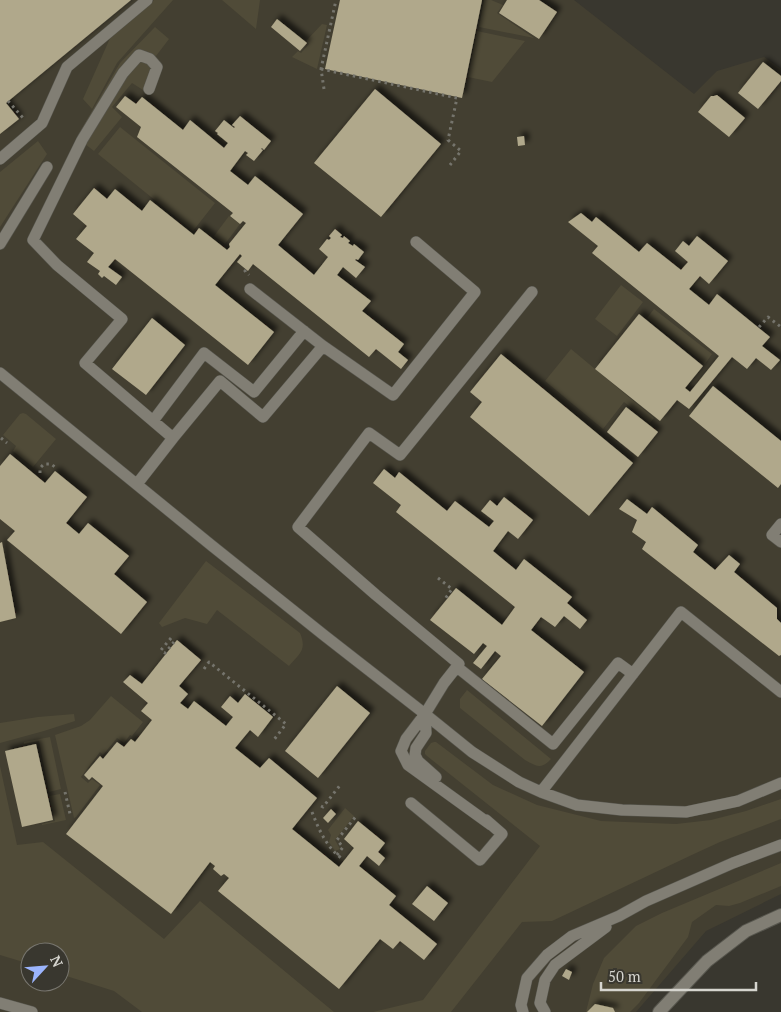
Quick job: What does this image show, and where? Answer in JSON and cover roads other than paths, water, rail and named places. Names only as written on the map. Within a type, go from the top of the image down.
[{"type":"main road","points":[[659,1012],[707,961],[746,931],[781,914]]},
{"type":"lane","points":[[0,159],[42,123],[67,67],[147,0]]},
{"type":"lane","points":[[149,89],[157,67],[150,59],[139,55],[123,73],[82,140],[33,240],[57,265],[122,319],[85,363],[173,438]]},
{"type":"lane","points":[[0,244],[47,167]]},
{"type":"lane","points":[[250,289],[323,346],[393,395],[475,292],[416,242]]},
{"type":"lane","points":[[491,825],[408,765],[401,751],[406,739],[426,714],[444,683],[459,664],[298,527],[369,433],[400,455],[532,292]]},
{"type":"lane","points":[[153,421],[204,353],[254,392],[304,331]]},
{"type":"lane","points":[[137,484],[220,381],[263,417],[323,346]]},
{"type":"lane","points":[[0,373],[279,600],[472,752],[519,782],[577,805],[622,810],[686,812],[738,801],[781,783]]},
{"type":"lane","points":[[781,524],[772,535],[781,542]]},
{"type":"lane","points":[[541,792],[681,612],[781,692]]},
{"type":"lane","points":[[457,667],[553,744],[618,663],[633,674]]},
{"type":"lane","points":[[426,714],[426,734]]},
{"type":"lane","points":[[411,803],[480,860],[502,834],[418,761],[415,755],[416,748],[426,734],[442,728]]},
{"type":"lane","points":[[523,1012],[521,1005],[527,978],[547,955],[572,936],[733,863],[781,845]]},
{"type":"lane","points":[[545,1012],[540,1003],[545,980],[556,965],[619,916]]},
{"type":"lane","points":[[0,1002],[32,1012]]}]
